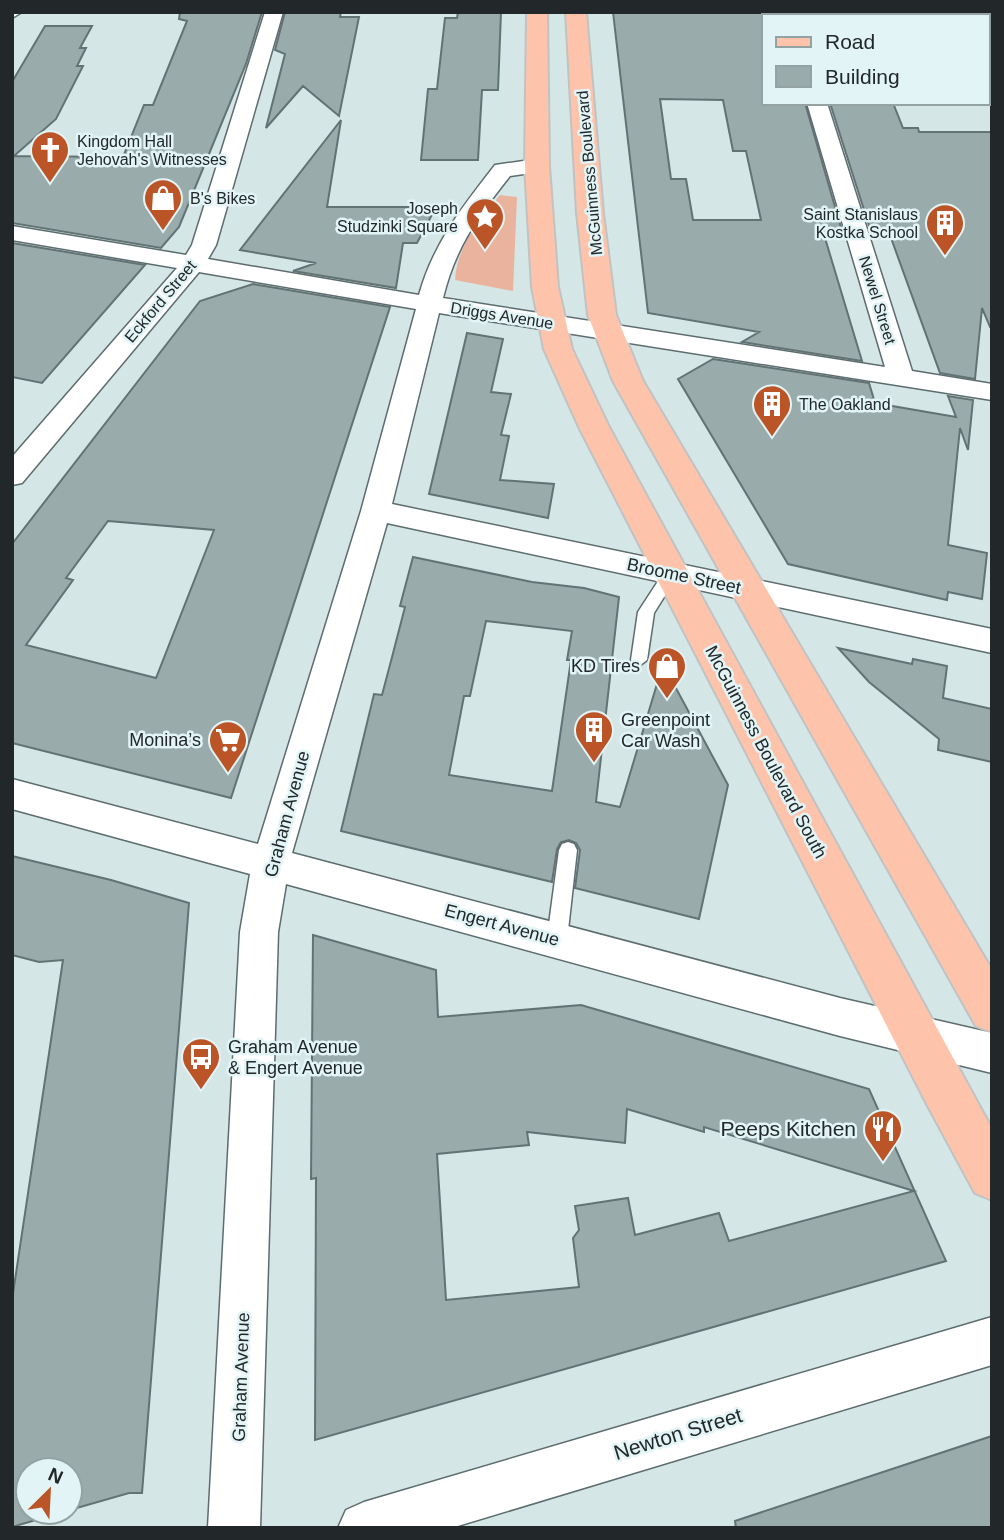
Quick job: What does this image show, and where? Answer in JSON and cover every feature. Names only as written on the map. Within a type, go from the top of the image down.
[{"type":"main road","points":[[537,12],[537,166],[545,287],[552,323]]},
{"type":"main road","name":"McGuinness Boulevard","points":[[576,12],[590,213],[602,315],[609,332]]},
{"type":"main road","name":"McGuinness Boulevard South","points":[[552,323],[558,349],[594,427],[992,1176]]},
{"type":"main road","points":[[609,332],[628,381],[992,1011]]},
{"type":"street","name":"Eckford Street","points":[[12,477],[193,264],[204,245],[274,12]]},
{"type":"street","name":"Newel Street","points":[[818,105],[900,377]]},
{"type":"street","name":"Graham Avenue","points":[[234,1528],[259,932],[271,863],[376,511],[438,270],[463,220],[503,170],[537,166]]},
{"type":"street","name":"Driggs Avenue","points":[[12,233],[431,304],[992,392]]},
{"type":"street","name":"Broome Street","points":[[376,511],[992,640]]},
{"type":"street","name":"Engert Avenue","points":[[12,794],[992,1053]]},
{"type":"street","name":"Newton Street","points":[[364,1528],[992,1341]]},
{"type":"lane","points":[[639,660],[646,612],[671,573]]},
{"type":"lane","points":[[557,939],[568,850]]},
{"type":"shaded area","points":[[500,195],[517,197],[513,291],[455,280],[465,245],[477,224]]},
{"type":"building","points":[[180,12],[262,12],[246,64],[179,227],[161,248],[12,223],[12,82],[45,26],[92,26],[80,48],[86,48],[77,66],[83,66],[56,119],[14,156],[123,157],[144,105],[153,105],[187,21],[179,19]]},
{"type":"building","points":[[285,12],[341,12],[340,17],[359,17],[339,116],[303,86],[266,128],[285,54],[275,50]]},
{"type":"building","points":[[458,12],[501,12],[498,90],[482,90],[478,160],[421,160],[428,89],[437,89],[445,18],[457,18]]},
{"type":"building","points":[[613,12],[764,12],[762,105],[806,105],[844,238],[825,238],[862,361],[742,342],[759,332],[648,313]],"holes":[[[660,99],[723,100],[733,151],[746,151],[761,220],[693,220],[686,179],[671,179]]]},
{"type":"building","points":[[831,105],[894,105],[903,128],[918,128],[919,132],[992,132],[992,326],[990,327],[982,308],[975,379],[940,373],[891,238],[873,238]]},
{"type":"building","points":[[341,120],[327,207],[436,207],[417,243],[403,243],[396,288],[293,271],[316,263],[240,250]]},
{"type":"building","points":[[12,243],[145,265],[42,383],[12,377]]},
{"type":"building","points":[[253,284],[390,307],[231,798],[12,743],[12,544],[200,301]],"holes":[[[108,521],[214,530],[156,678],[26,645],[73,580],[66,578]]]},
{"type":"building","points":[[467,333],[503,339],[491,392],[511,394],[501,435],[509,436],[500,480],[554,484],[548,518],[429,494]]},
{"type":"building","points":[[713,359],[869,383],[875,403],[956,417],[948,396],[973,400],[968,450],[960,428],[948,545],[987,553],[982,599],[948,592],[947,600],[788,564],[678,379]]},
{"type":"building","points":[[413,557],[532,582],[584,588],[619,597],[596,802],[620,807],[663,664],[728,785],[699,919],[575,888],[580,850],[576,843],[569,840],[561,842],[557,849],[552,882],[341,831],[374,694],[382,695],[391,661],[405,607],[400,606]],"holes":[[[486,621],[572,631],[567,660],[571,660],[552,791],[449,775],[464,696],[470,696]]]},
{"type":"building","points":[[838,648],[912,664],[913,659],[947,666],[943,698],[992,709],[992,762],[938,750],[939,739],[869,682]]},
{"type":"building","points":[[12,856],[111,880],[189,903],[142,1493],[129,1493],[84,1506],[84,1456],[14,1456],[15,1526],[12,1527],[12,1300],[63,960],[39,962],[12,955]]},
{"type":"building","points":[[313,935],[436,970],[438,1017],[581,1005],[869,1089],[946,1261],[315,1440],[316,1178],[311,1179]],"holes":[[[627,1109],[704,1132],[704,1127],[914,1191],[729,1241],[719,1213],[635,1235],[628,1198],[575,1206],[579,1230],[573,1238],[579,1287],[446,1300],[437,1154],[529,1145],[527,1132],[625,1143]]]},
{"type":"building","points":[[992,1436],[992,1528],[736,1528],[735,1521]]},
{"type":"place","name":"Kingdom Hall Jehovah's Witnesses","points":[[50,184]]},
{"type":"place","name":"B's Bikes","points":[[163,232]]},
{"type":"place","name":"Joseph Studzinki Square","points":[[485,251]]},
{"type":"place","name":"Saint Stanislaus Kostka School","points":[[945,257]]},
{"type":"place","name":"The Oakland","points":[[772,438]]},
{"type":"place","name":"KD Tires","points":[[667,700]]},
{"type":"place","name":"Greenpoint Car Wash","points":[[594,764]]},
{"type":"place","name":"Monina’s","points":[[228,774]]},
{"type":"place","name":"Graham Avenue & Engert Avenue","points":[[201,1091]]},
{"type":"place","name":"Peeps Kitchen","points":[[883,1163]]}]
